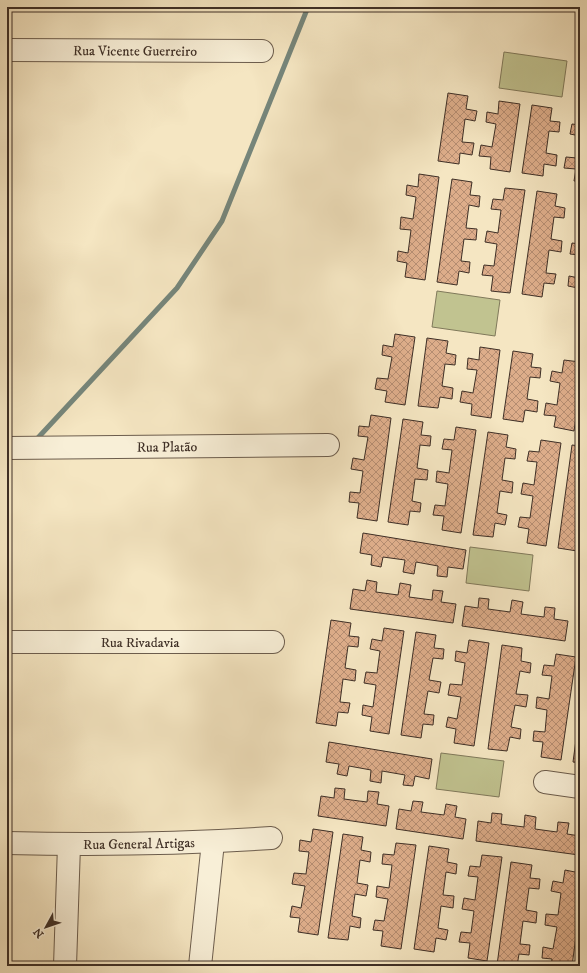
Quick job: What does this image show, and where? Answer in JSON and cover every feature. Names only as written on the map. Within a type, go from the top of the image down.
[{"type":"street","name":"Rua Vicente Guerreiro","points":[[7,50],[262,51]]},
{"type":"street","name":"Rua Platão","points":[[7,448],[328,445]]},
{"type":"street","name":"Rua Rivadavia","points":[[7,642],[273,642]]},
{"type":"street","points":[[545,782],[580,787]]},
{"type":"street","name":"Rua General Artigas","points":[[7,843],[69,844],[213,842],[271,838]]},
{"type":"street","points":[[200,966],[213,842]]},
{"type":"street","points":[[65,966],[69,844]]},
{"type":"green space","points":[[504,52],[567,61],[562,97],[499,88]]},
{"type":"green space","points":[[437,291],[500,300],[495,336],[432,327]]},
{"type":"green space","points":[[470,547],[533,555],[529,591],[466,583]]},
{"type":"green space","points":[[441,753],[504,761],[499,797],[436,789]]},
{"type":"building","points":[[448,93],[468,96],[466,109],[477,111],[475,121],[465,119],[462,142],[474,143],[472,155],[460,153],[459,164],[438,161]]},
{"type":"building","points":[[499,101],[520,104],[510,172],[490,169],[491,157],[479,156],[481,145],[492,147],[496,124],[486,122],[487,112],[498,114]]},
{"type":"building","points":[[532,105],[552,108],[550,121],[560,122],[559,132],[549,131],[546,153],[557,155],[556,166],[544,164],[543,176],[522,173]]},
{"type":"building","points":[[572,124],[580,125],[580,136],[570,134]]},
{"type":"building","points":[[580,138],[580,181],[574,181],[576,169],[564,168],[566,157],[577,158]]},
{"type":"building","points":[[419,174],[439,177],[425,280],[405,277],[407,263],[397,261],[398,251],[408,253],[411,230],[400,229],[401,217],[413,219],[416,197],[406,195],[407,185],[418,187]]},
{"type":"building","points":[[452,179],[472,182],[470,195],[480,196],[479,207],[469,205],[466,228],[477,229],[476,240],[464,239],[461,261],[470,262],[469,273],[459,271],[457,285],[437,282]]},
{"type":"building","points":[[505,188],[525,190],[510,293],[491,291],[493,276],[482,275],[484,265],[494,266],[497,244],[485,242],[487,231],[498,233],[501,210],[491,209],[493,199],[503,200]]},
{"type":"building","points":[[537,191],[557,194],[555,206],[565,208],[564,218],[554,217],[551,239],[562,241],[561,252],[549,250],[546,273],[556,274],[554,284],[544,283],[542,297],[522,294]]},
{"type":"building","points":[[572,243],[580,244],[580,255],[570,254]]},
{"type":"building","points":[[580,270],[580,303],[576,302],[578,288],[568,286],[569,276],[579,278]]},
{"type":"building","points":[[395,334],[415,337],[405,405],[385,402],[387,391],[375,389],[377,378],[388,379],[392,357],[382,355],[383,345],[393,347]]},
{"type":"building","points":[[427,338],[448,341],[446,353],[456,355],[455,365],[445,364],[442,386],[453,388],[452,399],[440,397],[438,408],[418,406]]},
{"type":"building","points":[[480,347],[500,350],[491,418],[471,415],[472,404],[460,402],[462,391],[473,393],[477,370],[467,369],[468,358],[479,360]]},
{"type":"building","points":[[513,351],[533,354],[531,367],[541,368],[540,378],[530,377],[527,399],[538,401],[537,412],[525,410],[523,422],[503,419]]},
{"type":"building","points":[[564,360],[580,362],[580,391],[574,431],[554,427],[556,416],[544,415],[546,403],[557,405],[560,383],[550,381],[552,371],[562,373]]},
{"type":"building","points":[[371,415],[391,418],[377,521],[357,518],[359,503],[349,502],[350,492],[360,493],[363,471],[351,469],[353,458],[364,460],[368,437],[358,436],[359,426],[369,427]]},
{"type":"building","points":[[403,419],[423,422],[421,435],[431,436],[430,446],[420,445],[417,468],[428,470],[427,480],[415,479],[412,501],[421,503],[420,512],[410,511],[408,525],[388,522]]},
{"type":"building","points":[[456,427],[476,430],[461,533],[442,530],[444,516],[433,515],[435,505],[445,506],[448,484],[436,482],[437,471],[449,473],[452,450],[442,449],[444,439],[454,440]]},
{"type":"building","points":[[488,432],[508,435],[506,447],[516,449],[515,459],[505,458],[502,480],[513,482],[512,493],[500,491],[497,513],[507,515],[505,525],[495,523],[493,537],[473,535]]},
{"type":"building","points":[[541,440],[561,443],[546,546],[527,543],[529,529],[518,527],[520,517],[530,518],[533,496],[521,494],[523,483],[534,485],[537,462],[527,461],[529,451],[539,452]]},
{"type":"building","points":[[572,445],[580,446],[580,536],[577,551],[558,548]]},
{"type":"building","points":[[363,533],[466,550],[463,569],[448,567],[447,577],[437,576],[438,566],[416,562],[414,574],[403,572],[405,560],[383,557],[381,567],[371,565],[372,555],[360,553]]},
{"type":"building","points":[[367,580],[377,582],[376,592],[398,595],[400,583],[411,585],[409,597],[432,600],[433,590],[443,591],[441,602],[456,604],[453,623],[350,609],[353,589],[365,591]]},
{"type":"building","points":[[479,598],[489,599],[488,609],[510,612],[512,600],[523,602],[521,614],[544,617],[545,607],[555,608],[554,619],[568,621],[565,641],[462,626],[465,606],[478,608]]},
{"type":"building","points":[[331,620],[351,623],[349,636],[359,637],[358,647],[348,646],[345,668],[356,670],[355,681],[343,679],[340,702],[350,703],[348,713],[338,712],[336,726],[316,723]]},
{"type":"building","points":[[580,624],[580,645],[576,644]]},
{"type":"building","points":[[384,628],[404,631],[389,734],[370,731],[372,717],[362,715],[363,705],[373,707],[376,685],[364,683],[366,672],[377,673],[380,651],[370,649],[372,639],[382,641]]},
{"type":"building","points":[[416,632],[436,635],[434,648],[444,649],[443,659],[433,658],[429,680],[441,682],[439,693],[428,691],[424,714],[434,715],[433,725],[423,724],[421,738],[401,735]]},
{"type":"building","points":[[469,640],[489,643],[474,746],[454,743],[456,729],[446,727],[448,717],[457,719],[461,697],[448,695],[450,684],[462,685],[465,663],[455,661],[456,651],[467,653]]},
{"type":"building","points":[[502,645],[522,648],[521,661],[531,663],[530,673],[520,671],[516,694],[528,695],[526,707],[515,705],[511,727],[521,729],[520,739],[510,737],[507,751],[488,749]]},
{"type":"building","points":[[556,654],[576,657],[561,760],[541,757],[543,742],[533,741],[534,731],[545,732],[547,710],[536,708],[537,697],[549,699],[552,676],[542,675],[544,665],[554,666]]},
{"type":"building","points":[[580,710],[580,763],[573,762]]},
{"type":"building","points":[[329,742],[432,759],[429,779],[415,776],[413,786],[403,785],[405,775],[382,771],[381,783],[370,781],[371,770],[349,766],[347,776],[337,774],[339,764],[326,762]]},
{"type":"building","points":[[335,788],[345,789],[344,799],[367,802],[368,791],[379,792],[377,804],[389,806],[386,826],[318,816],[321,796],[334,798]]},
{"type":"building","points":[[413,801],[423,802],[421,812],[444,815],[446,804],[457,806],[455,817],[466,819],[463,839],[396,829],[399,809],[411,811]]},
{"type":"building","points":[[492,813],[502,814],[501,824],[524,827],[525,815],[536,817],[535,829],[557,832],[558,822],[569,823],[567,834],[580,836],[579,855],[476,841],[478,821],[491,823]]},
{"type":"building","points":[[313,829],[333,832],[318,935],[298,932],[300,918],[290,917],[292,906],[301,908],[305,886],[292,884],[294,873],[306,874],[309,852],[299,851],[300,840],[311,842]]},
{"type":"building","points":[[343,834],[363,837],[361,850],[371,852],[370,862],[360,860],[357,883],[368,885],[366,896],[355,894],[352,916],[361,918],[360,928],[350,926],[348,940],[328,938]]},
{"type":"building","points":[[396,843],[416,845],[401,949],[381,946],[383,931],[373,930],[375,920],[384,921],[388,899],[376,897],[377,886],[389,888],[392,865],[382,864],[383,854],[394,855]]},
{"type":"building","points":[[429,846],[449,849],[447,862],[457,864],[456,874],[446,872],[443,895],[454,896],[453,908],[441,906],[438,928],[448,930],[446,940],[436,938],[434,952],[414,949]]},
{"type":"building","points":[[482,855],[502,857],[487,961],[468,958],[470,943],[459,942],[461,932],[471,933],[474,911],[462,909],[464,898],[475,900],[478,877],[468,876],[470,866],[480,867]]},
{"type":"building","points":[[511,862],[532,865],[530,878],[540,879],[539,889],[529,888],[526,910],[537,912],[536,923],[523,921],[520,944],[530,945],[529,955],[519,954],[517,966],[503,966],[497,965]]},
{"type":"building","points":[[565,870],[580,873],[580,906],[572,966],[551,966],[552,959],[542,958],[543,947],[553,949],[557,927],[545,925],[546,914],[558,915],[561,893],[551,891],[553,881],[563,883]]},
{"type":"waterway","points":[[35,441],[177,288],[222,221],[308,7]]}]
